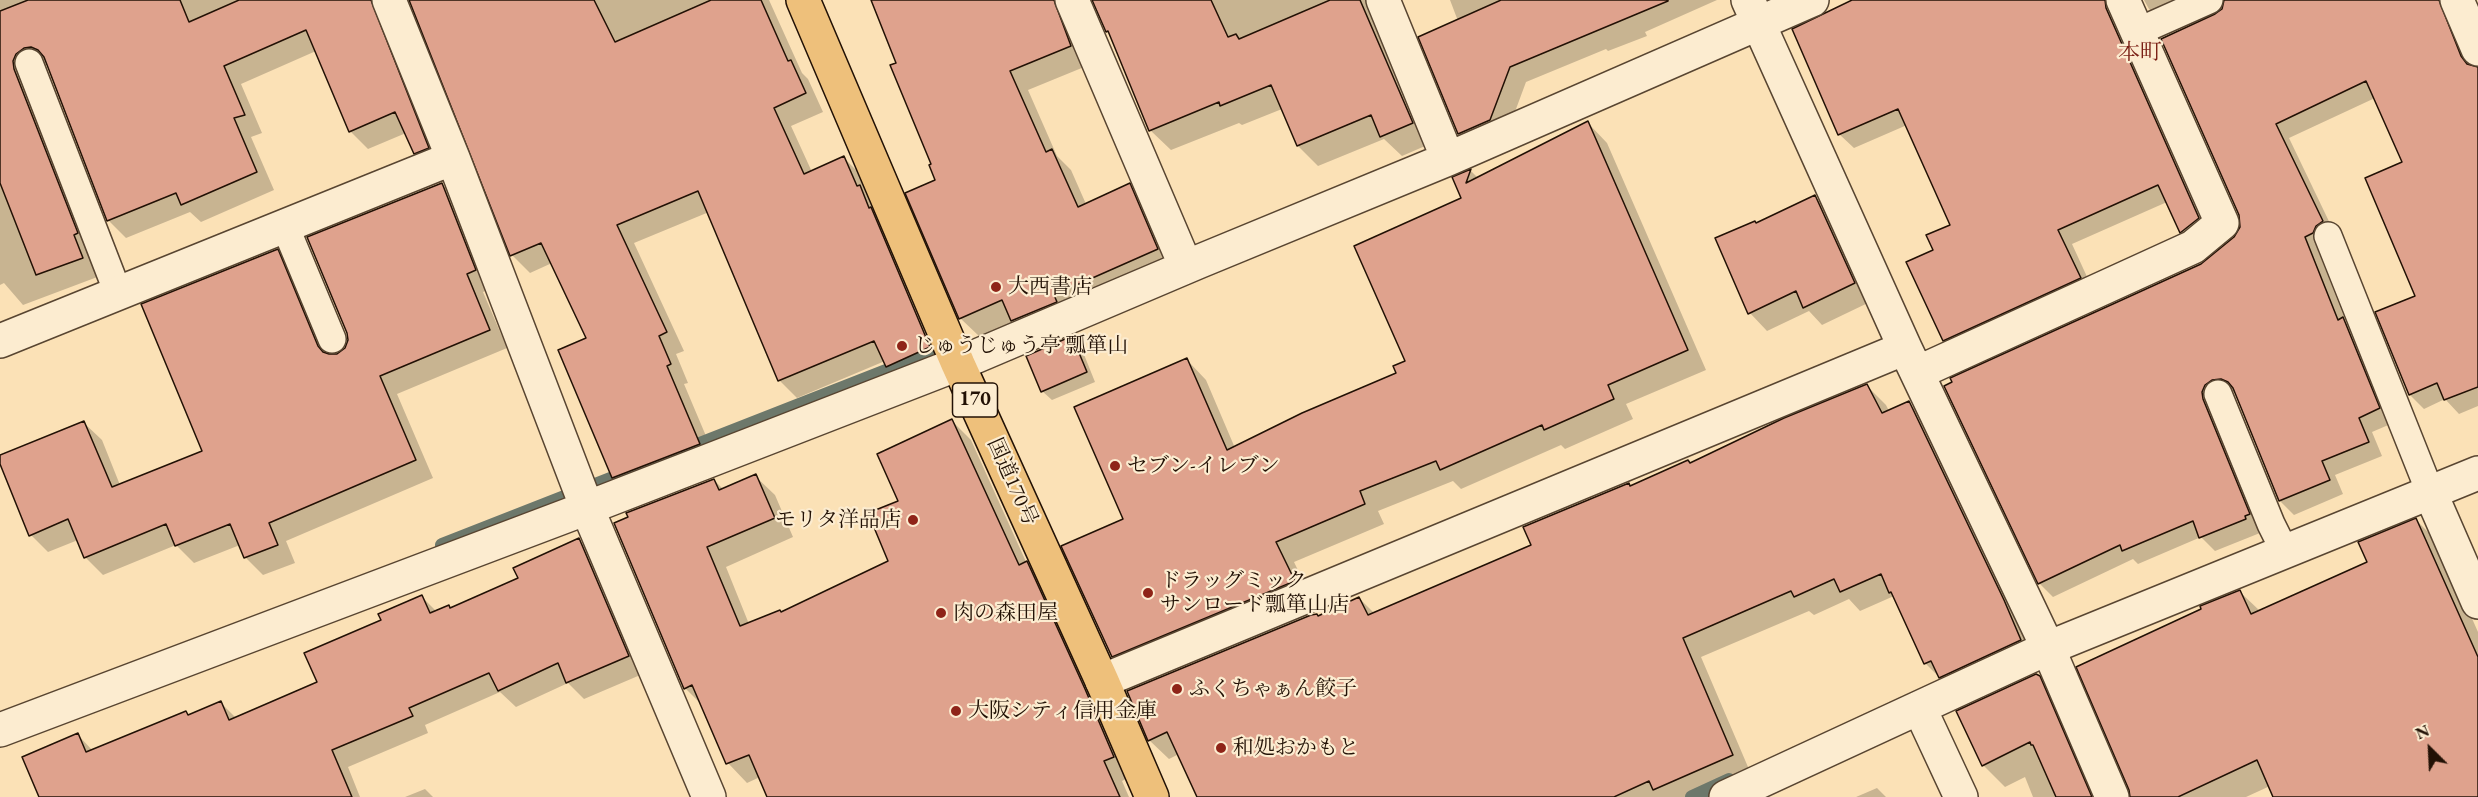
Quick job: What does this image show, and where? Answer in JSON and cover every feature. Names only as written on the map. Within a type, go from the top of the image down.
[{"type":"highway","name":"国道170号","points":[[803,0],[958,364],[1152,797]]},
{"type":"street","points":[[389,0],[453,158],[587,508],[709,797]]},
{"type":"street","points":[[1072,0],[1186,267]]},
{"type":"street","points":[[1383,0],[1448,159]]},
{"type":"street","points":[[0,729],[587,508],[958,364],[1448,159],[1753,11],[1812,0]]},
{"type":"street","points":[[1102,681],[2193,247],[2222,222],[2123,0]]},
{"type":"street","points":[[2457,0],[2478,49]]},
{"type":"street","points":[[1753,11],[1911,360],[2048,648],[2112,797]]},
{"type":"street","points":[[0,341],[453,158]]},
{"type":"street","points":[[1726,797],[1920,709],[2278,538],[2425,481],[2478,473]]},
{"type":"street","points":[[2425,481],[2478,602]]},
{"type":"street","points":[[1920,709],[1961,797]]},
{"type":"lane","points":[[2137,32],[2209,0]]},
{"type":"lane","points":[[29,63],[118,293]]},
{"type":"lane","points":[[285,226],[332,339]]},
{"type":"lane","points":[[2328,236],[2425,481]]},
{"type":"lane","points":[[2217,394],[2278,538]]},
{"type":"building","points":[[28,0],[180,0],[189,22],[239,0],[371,0],[429,148],[414,154],[395,112],[349,132],[306,30],[224,66],[245,115],[234,118],[257,172],[181,205],[176,193],[107,221],[44,57],[38,50],[31,47],[24,48],[16,54],[13,61],[14,69],[78,233],[74,235],[83,258],[36,275],[0,183],[0,11]]},
{"type":"building","points":[[409,0],[594,0],[615,42],[711,0],[761,0],[788,61],[791,60],[806,93],[774,108],[804,174],[844,156],[857,186],[860,185],[869,208],[871,207],[930,347],[886,367],[874,341],[778,381],[698,191],[617,225],[667,332],[659,336],[671,364],[667,366],[700,444],[612,478],[558,350],[586,338],[541,243],[510,256]]},
{"type":"building","points":[[871,0],[1054,0],[1071,46],[1010,71],[1046,152],[1052,149],[1078,207],[1130,183],[1158,249],[1054,295],[1057,302],[1011,321],[1002,300],[959,319],[905,193],[935,180],[929,165],[931,164],[890,65],[896,63]]},
{"type":"building","points":[[1092,0],[1211,0],[1228,37],[1236,34],[1239,39],[1330,0],[1360,0],[1413,123],[1380,137],[1371,115],[1297,146],[1271,85],[1220,106],[1219,102],[1149,131],[1108,31],[1106,32]]},
{"type":"building","points":[[1501,0],[1668,1],[1510,67],[1490,120],[1458,134],[1418,37]]},
{"type":"building","points":[[1852,0],[2105,0],[2106,8],[2199,218],[2180,233],[2158,185],[2058,230],[2081,278],[1943,341],[1906,262],[1933,250],[1926,235],[1950,225],[1898,109],[1838,135],[1792,29]]},
{"type":"building","points":[[2224,0],[2439,0],[2461,56],[2467,64],[2478,67],[2478,387],[2444,400],[2437,383],[2409,395],[2375,312],[2415,296],[2365,178],[2402,162],[2366,81],[2276,124],[2323,221],[2316,226],[2313,233],[2305,237],[2338,320],[2343,317],[2380,408],[2359,418],[2369,442],[2322,461],[2330,480],[2279,501],[2233,388],[2221,379],[2212,380],[2205,385],[2202,392],[2203,399],[2250,514],[2245,516],[2246,519],[2199,538],[2193,521],[2122,551],[2120,545],[2038,584],[1944,386],[1952,382],[1950,378],[2201,264],[2234,237],[2240,227],[2239,215],[2161,39],[2215,14],[2222,9]]},
{"type":"building","points":[[1588,121],[1688,350],[1608,385],[1614,399],[1544,430],[1542,425],[1440,470],[1436,461],[1360,491],[1365,504],[1276,542],[1295,581],[1112,657],[1061,546],[1123,519],[1074,407],[1187,358],[1227,450],[1302,413],[1396,373],[1393,366],[1405,361],[1354,246],[1461,198],[1452,177],[1471,169],[1466,183]]},
{"type":"building","points":[[442,183],[476,270],[467,274],[490,330],[380,376],[416,460],[269,523],[278,545],[244,558],[230,524],[175,546],[166,524],[84,558],[68,519],[29,536],[0,464],[0,455],[84,421],[112,487],[202,451],[141,304],[278,249],[318,346],[323,352],[337,354],[345,348],[348,340],[347,333],[307,237]]},
{"type":"building","points":[[1815,195],[1855,283],[1803,308],[1796,291],[1748,314],[1715,238],[1755,221],[1756,223]]},
{"type":"building","points":[[1072,336],[1087,372],[1041,392],[1026,356]]},
{"type":"building","points":[[1867,384],[1882,413],[1909,401],[2021,640],[1939,678],[1931,661],[1924,664],[1881,574],[1840,592],[1834,579],[1794,597],[1791,591],[1683,638],[1733,755],[1653,790],[1649,781],[1614,797],[1197,797],[1167,732],[1148,741],[1127,691],[1311,615],[1317,614],[1318,616],[1359,597],[1368,615],[1531,545],[1523,527],[1629,483],[1630,486],[1688,460],[1690,463],[1784,418]]},
{"type":"building","points":[[952,419],[1019,565],[1027,561],[1085,689],[1114,757],[1104,761],[1120,797],[767,797],[749,755],[726,764],[692,685],[684,689],[614,523],[628,517],[626,513],[714,479],[719,490],[756,474],[775,518],[707,547],[740,626],[780,610],[781,612],[888,561],[868,513],[898,501],[877,454]]},
{"type":"building","points":[[2416,518],[2478,657],[2478,797],[2273,797],[2257,760],[2178,797],[2130,797],[2076,667],[2201,609],[2200,606],[2240,590],[2251,614],[2367,562],[2358,542]]},
{"type":"building","points":[[579,538],[629,656],[566,683],[558,663],[498,691],[489,673],[409,708],[413,716],[332,750],[352,797],[39,797],[22,757],[78,733],[86,752],[186,711],[188,715],[221,701],[229,720],[317,682],[304,653],[381,620],[378,614],[422,595],[430,613],[449,605],[450,608],[518,578],[513,568]]},
{"type":"building","points":[[2036,674],[2040,676],[2092,797],[2056,797],[2030,742],[1982,766],[1956,711]]},
{"type":"waterway","points":[[442,545],[932,353]]},
{"type":"waterway","points":[[1692,797],[1729,780]]},
{"type":"place","name":"大西書店","points":[[996,287]]},
{"type":"place","name":"じゅうじゅう亭 瓢箪山","points":[[902,346]]},
{"type":"place","name":"セブン-イレブン","points":[[1115,466]]},
{"type":"place","name":"モリタ洋品店","points":[[913,520]]},
{"type":"place","name":"ドラッグミック サンロード瓢箪山店","points":[[1148,593]]},
{"type":"place","name":"肉の森田屋","points":[[941,613]]},
{"type":"place","name":"ふくちゃぁん餃子","points":[[1177,689]]},
{"type":"place","name":"大阪シティ信用金庫","points":[[956,711]]},
{"type":"place","name":"和処おかもと","points":[[1221,748]]},
{"type":"district","name":"本町","points":[[2140,53]]}]
